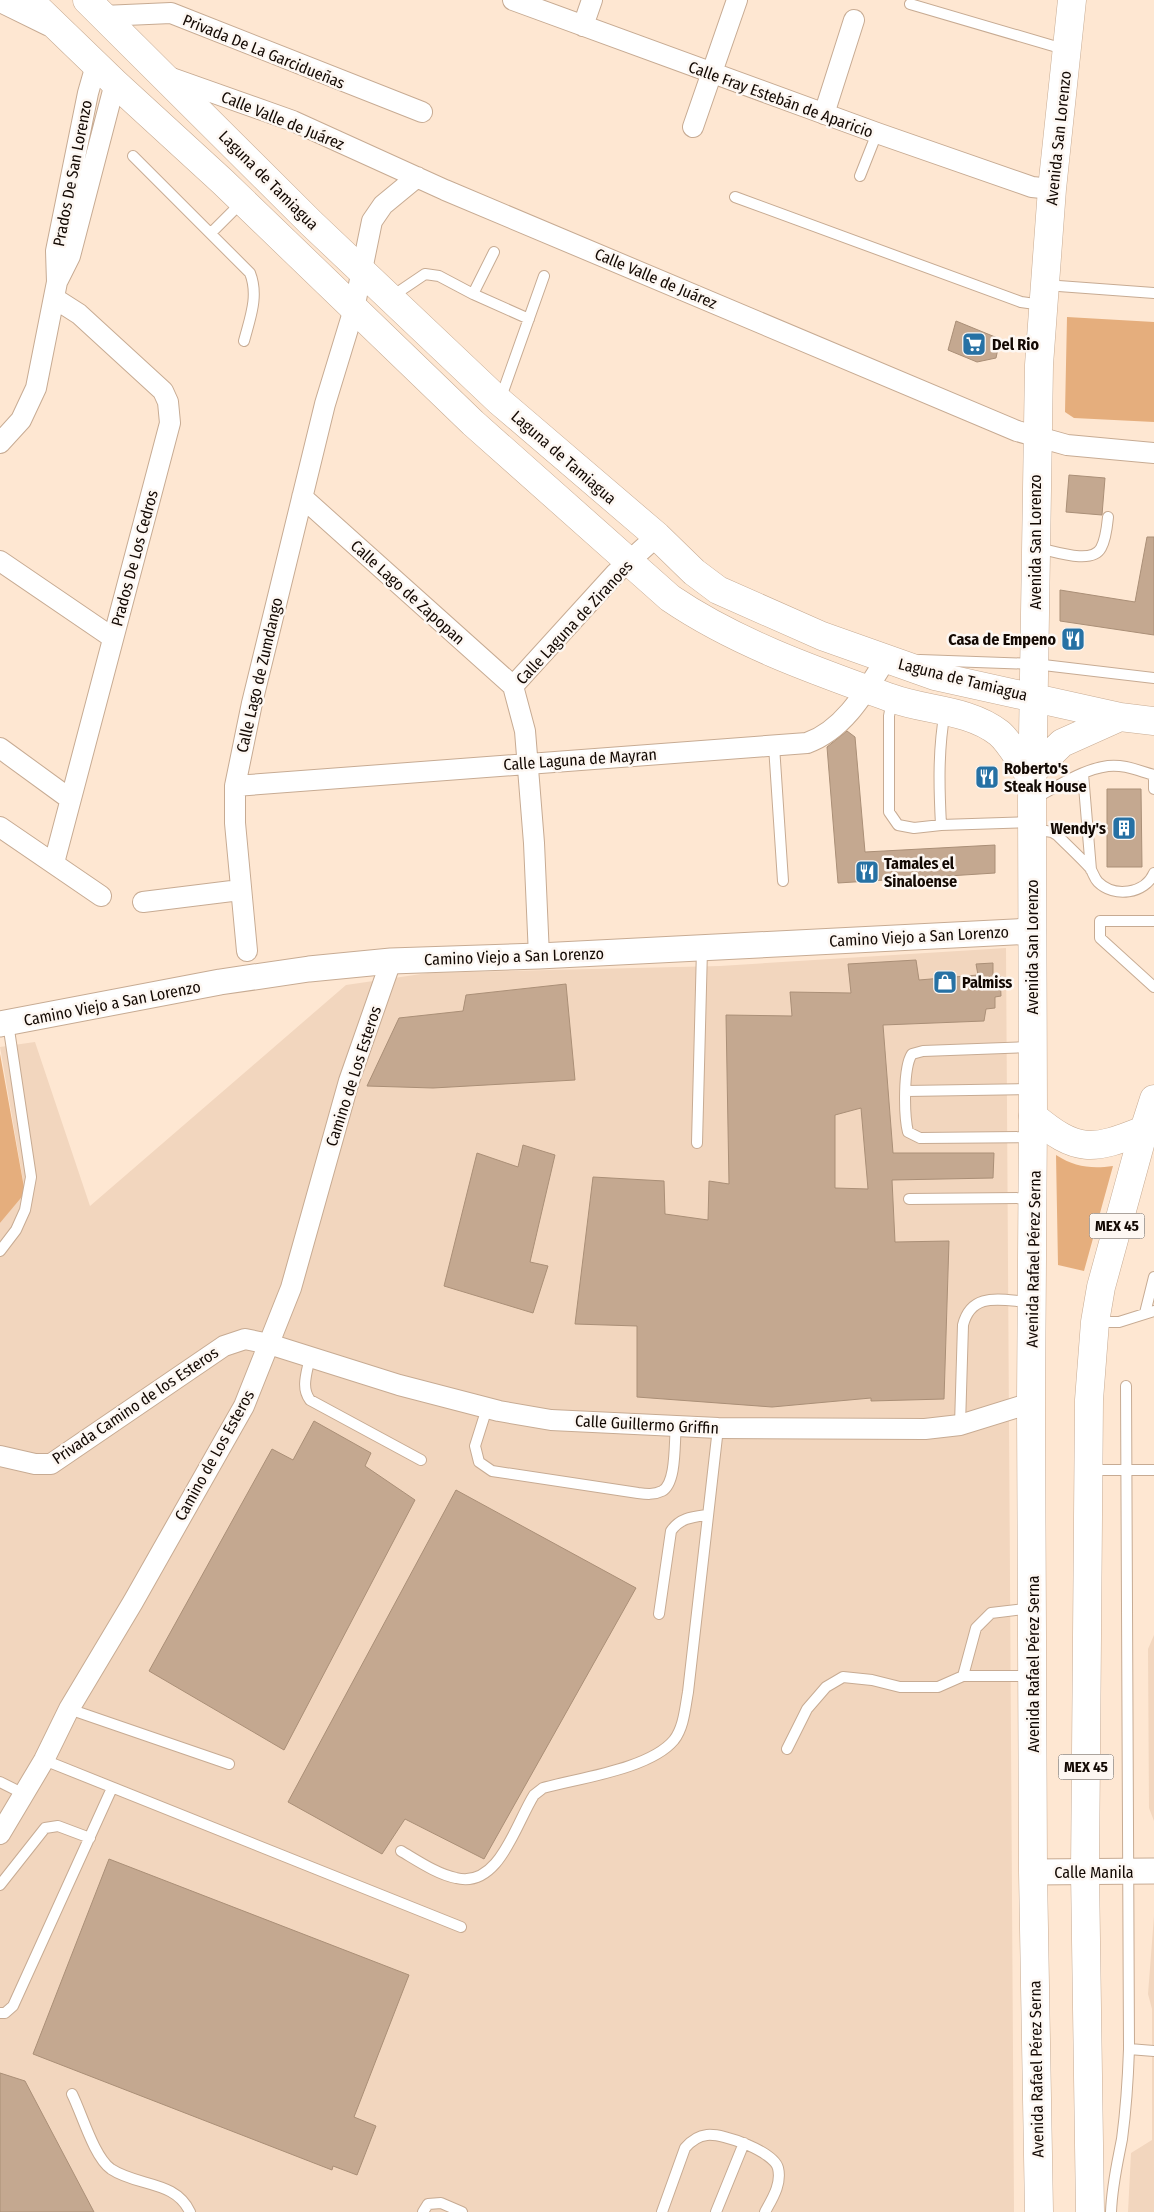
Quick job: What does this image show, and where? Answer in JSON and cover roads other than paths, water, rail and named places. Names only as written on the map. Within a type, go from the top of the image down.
[{"type":"main road","name":"Laguna de Tamiagua","points":[[29,0],[473,423],[670,598],[701,619],[752,645],[893,699],[975,719],[1000,734],[1032,800]]},
{"type":"main road","name":"Avenida San Lorenzo","points":[[1033,1114],[1031,1048],[1033,931],[1032,800],[1037,439],[1043,295],[1072,0]]},
{"type":"main road","name":"Laguna de Tamiagua","points":[[95,8],[311,223],[499,401],[657,536],[694,572],[718,590],[822,636],[935,676],[1120,717],[1154,722]]},
{"type":"main road","points":[[1032,800],[1062,743],[1120,717]]},
{"type":"main road","name":"MEX 45","points":[[1090,2212],[1085,1872],[1089,1400],[1095,1322],[1101,1287],[1154,1099]]},
{"type":"main road","points":[[1033,1114],[1059,1136],[1078,1144],[1091,1145],[1114,1142],[1144,1130]]},
{"type":"main road","name":"Avenida Rafael Pérez Serna","points":[[1033,1114],[1031,1403],[1033,1872],[1039,2212]]},
{"type":"street","points":[[2,0],[56,27]]},
{"type":"street","name":"Calle Fray Estebán de Aparicio","points":[[513,0],[877,134],[1032,187],[1052,189]]},
{"type":"street","points":[[584,26],[592,0]]},
{"type":"street","points":[[693,127],[713,74],[737,0]]},
{"type":"street","name":"Privada De La Garcidueñas","points":[[95,8],[171,13],[422,112]]},
{"type":"street","points":[[824,114],[854,20]]},
{"type":"street","name":"Prados De San Lorenzo","points":[[0,443],[21,420],[36,388],[56,290],[56,251],[88,93],[105,74]]},
{"type":"street","name":"Calle Valle de Juárez","points":[[164,75],[293,121],[417,177],[954,406],[1037,439],[1067,446],[1154,453]]},
{"type":"street","name":"Calle Lago de Zumdango","points":[[247,951],[235,822],[235,786],[252,703],[325,404],[354,309],[372,221],[383,205],[417,177]]},
{"type":"street","name":"Prados De Los Cedros","points":[[54,863],[170,423],[170,411],[163,391],[79,314],[56,290]]},
{"type":"street","name":"Calle Lago de Zapopan","points":[[302,498],[513,686]]},
{"type":"street","name":"Calle Laguna de Ziranoes","points":[[539,956],[525,731],[513,686],[615,574],[657,536]]},
{"type":"street","points":[[0,561],[112,638]]},
{"type":"street","name":"Calle Laguna de Mayran","points":[[235,786],[807,743],[820,738],[833,729],[868,689],[886,659]]},
{"type":"street","points":[[0,748],[70,799]]},
{"type":"street","points":[[0,827],[102,896]]},
{"type":"street","points":[[143,902],[240,890]]},
{"type":"street","name":"Camino Viejo a San Lorenzo","points":[[4,1023],[220,982],[309,969],[391,961],[539,956],[1033,931]]},
{"type":"street","name":"Camino de Los Esteros","points":[[0,1834],[44,1760],[69,1709],[133,1602],[244,1406],[291,1288],[349,1081],[391,961]]},
{"type":"street","name":"Privada Camino de los Esteros","points":[[0,1456],[34,1464],[50,1464],[224,1346],[245,1339],[269,1344]]},
{"type":"street","name":"Calle Guillermo Griffin","points":[[269,1344],[399,1385],[487,1408],[551,1420],[718,1428],[925,1429],[960,1425],[1031,1403]]},
{"type":"street","name":"Calle Manila","points":[[1033,1872],[1154,1872]]},
{"type":"lane","points":[[910,4],[1068,51]]},
{"type":"lane","points":[[860,176],[877,134]]},
{"type":"lane","points":[[133,156],[250,273],[255,295],[244,341]]},
{"type":"lane","points":[[735,197],[1021,302],[1043,295],[1154,293]]},
{"type":"lane","points":[[211,233],[242,201]]},
{"type":"lane","points":[[473,294],[494,252]]},
{"type":"lane","points":[[390,298],[425,274],[439,276],[473,294],[529,319]]},
{"type":"lane","points":[[499,401],[544,276]]},
{"type":"lane","points":[[1035,547],[1082,557],[1096,554],[1101,550],[1105,540],[1108,517]]},
{"type":"lane","points":[[886,659],[1035,664],[1154,678]]},
{"type":"lane","points":[[893,699],[888,716],[889,812],[898,825],[904,827],[940,825],[1032,800],[1083,774],[1109,766],[1126,767],[1154,775],[1154,789]]},
{"type":"lane","points":[[940,825],[939,778],[945,711]]},
{"type":"lane","points":[[774,746],[783,881]]},
{"type":"lane","points":[[1083,774],[1091,870]]},
{"type":"lane","points":[[1032,800],[1052,832],[1091,870],[1098,881],[1109,888],[1121,891],[1138,890],[1144,887],[1154,873]]},
{"type":"lane","points":[[1154,921],[1100,922],[1100,938],[1154,987]]},
{"type":"lane","points":[[697,1143],[702,948]]},
{"type":"lane","points":[[0,1251],[16,1230],[26,1210],[31,1176],[4,1023]]},
{"type":"lane","points":[[1031,1048],[917,1052],[909,1059],[906,1091],[906,1126],[908,1132],[920,1138],[1033,1114]]},
{"type":"lane","points":[[906,1091],[1033,1114]]},
{"type":"lane","points":[[909,1199],[1033,1198]]},
{"type":"lane","points":[[1095,1322],[1119,1322],[1149,1312],[1154,1277]]},
{"type":"lane","points":[[960,1425],[963,1325],[966,1314],[977,1303],[984,1301],[1032,1302]]},
{"type":"lane","points":[[310,1356],[305,1385],[306,1395],[310,1400],[421,1460]]},
{"type":"lane","points":[[1111,2212],[1112,2185],[1122,2139],[1128,2089],[1129,2050],[1126,1386]]},
{"type":"lane","points":[[487,1408],[475,1446],[479,1462],[492,1471],[638,1493],[654,1494],[664,1490],[669,1484],[672,1472],[676,1425]]},
{"type":"lane","points":[[401,1851],[456,1878],[472,1880],[485,1875],[501,1858],[534,1795],[542,1788],[649,1760],[675,1739],[682,1722],[688,1692],[718,1428]]},
{"type":"lane","points":[[1088,1470],[1154,1470]]},
{"type":"lane","points":[[659,1614],[671,1531],[676,1524],[683,1520],[707,1515]]},
{"type":"lane","points":[[963,1676],[976,1628],[991,1613],[1033,1608]]},
{"type":"lane","points":[[787,1749],[808,1709],[826,1687],[844,1678],[872,1680],[900,1687],[938,1687],[963,1676],[1033,1676]]},
{"type":"lane","points":[[69,1709],[229,1764]]},
{"type":"lane","points":[[44,1760],[461,1927]]},
{"type":"lane","points":[[0,1782],[24,1794]]},
{"type":"lane","points":[[0,2013],[5,2013],[13,2006],[112,1788]]},
{"type":"lane","points":[[0,1886],[45,1828],[58,1826],[90,1838]]},
{"type":"lane","points":[[1129,2050],[1154,2051]]},
{"type":"lane","points":[[72,2094],[101,2158],[110,2169],[177,2194],[190,2212]]},
{"type":"lane","points":[[662,2212],[685,2148],[691,2140],[709,2134],[744,2143],[772,2159],[777,2166],[779,2179],[776,2191],[765,2212]]},
{"type":"lane","points":[[716,2212],[744,2143]]},
{"type":"lane","points":[[423,2212],[428,2204],[441,2203],[462,2212]]},
{"type":"place","name":"Del Rio","points":[[974,344]]},
{"type":"place","name":"Casa de Empeno","points":[[1073,639]]},
{"type":"place","name":"Roberto's Steak House","points":[[987,777]]},
{"type":"place","name":"Wendy's","points":[[1124,828]]},
{"type":"place","name":"Tamales el Sinaloense","points":[[867,872]]},
{"type":"place","name":"Palmiss","points":[[945,982]]}]
